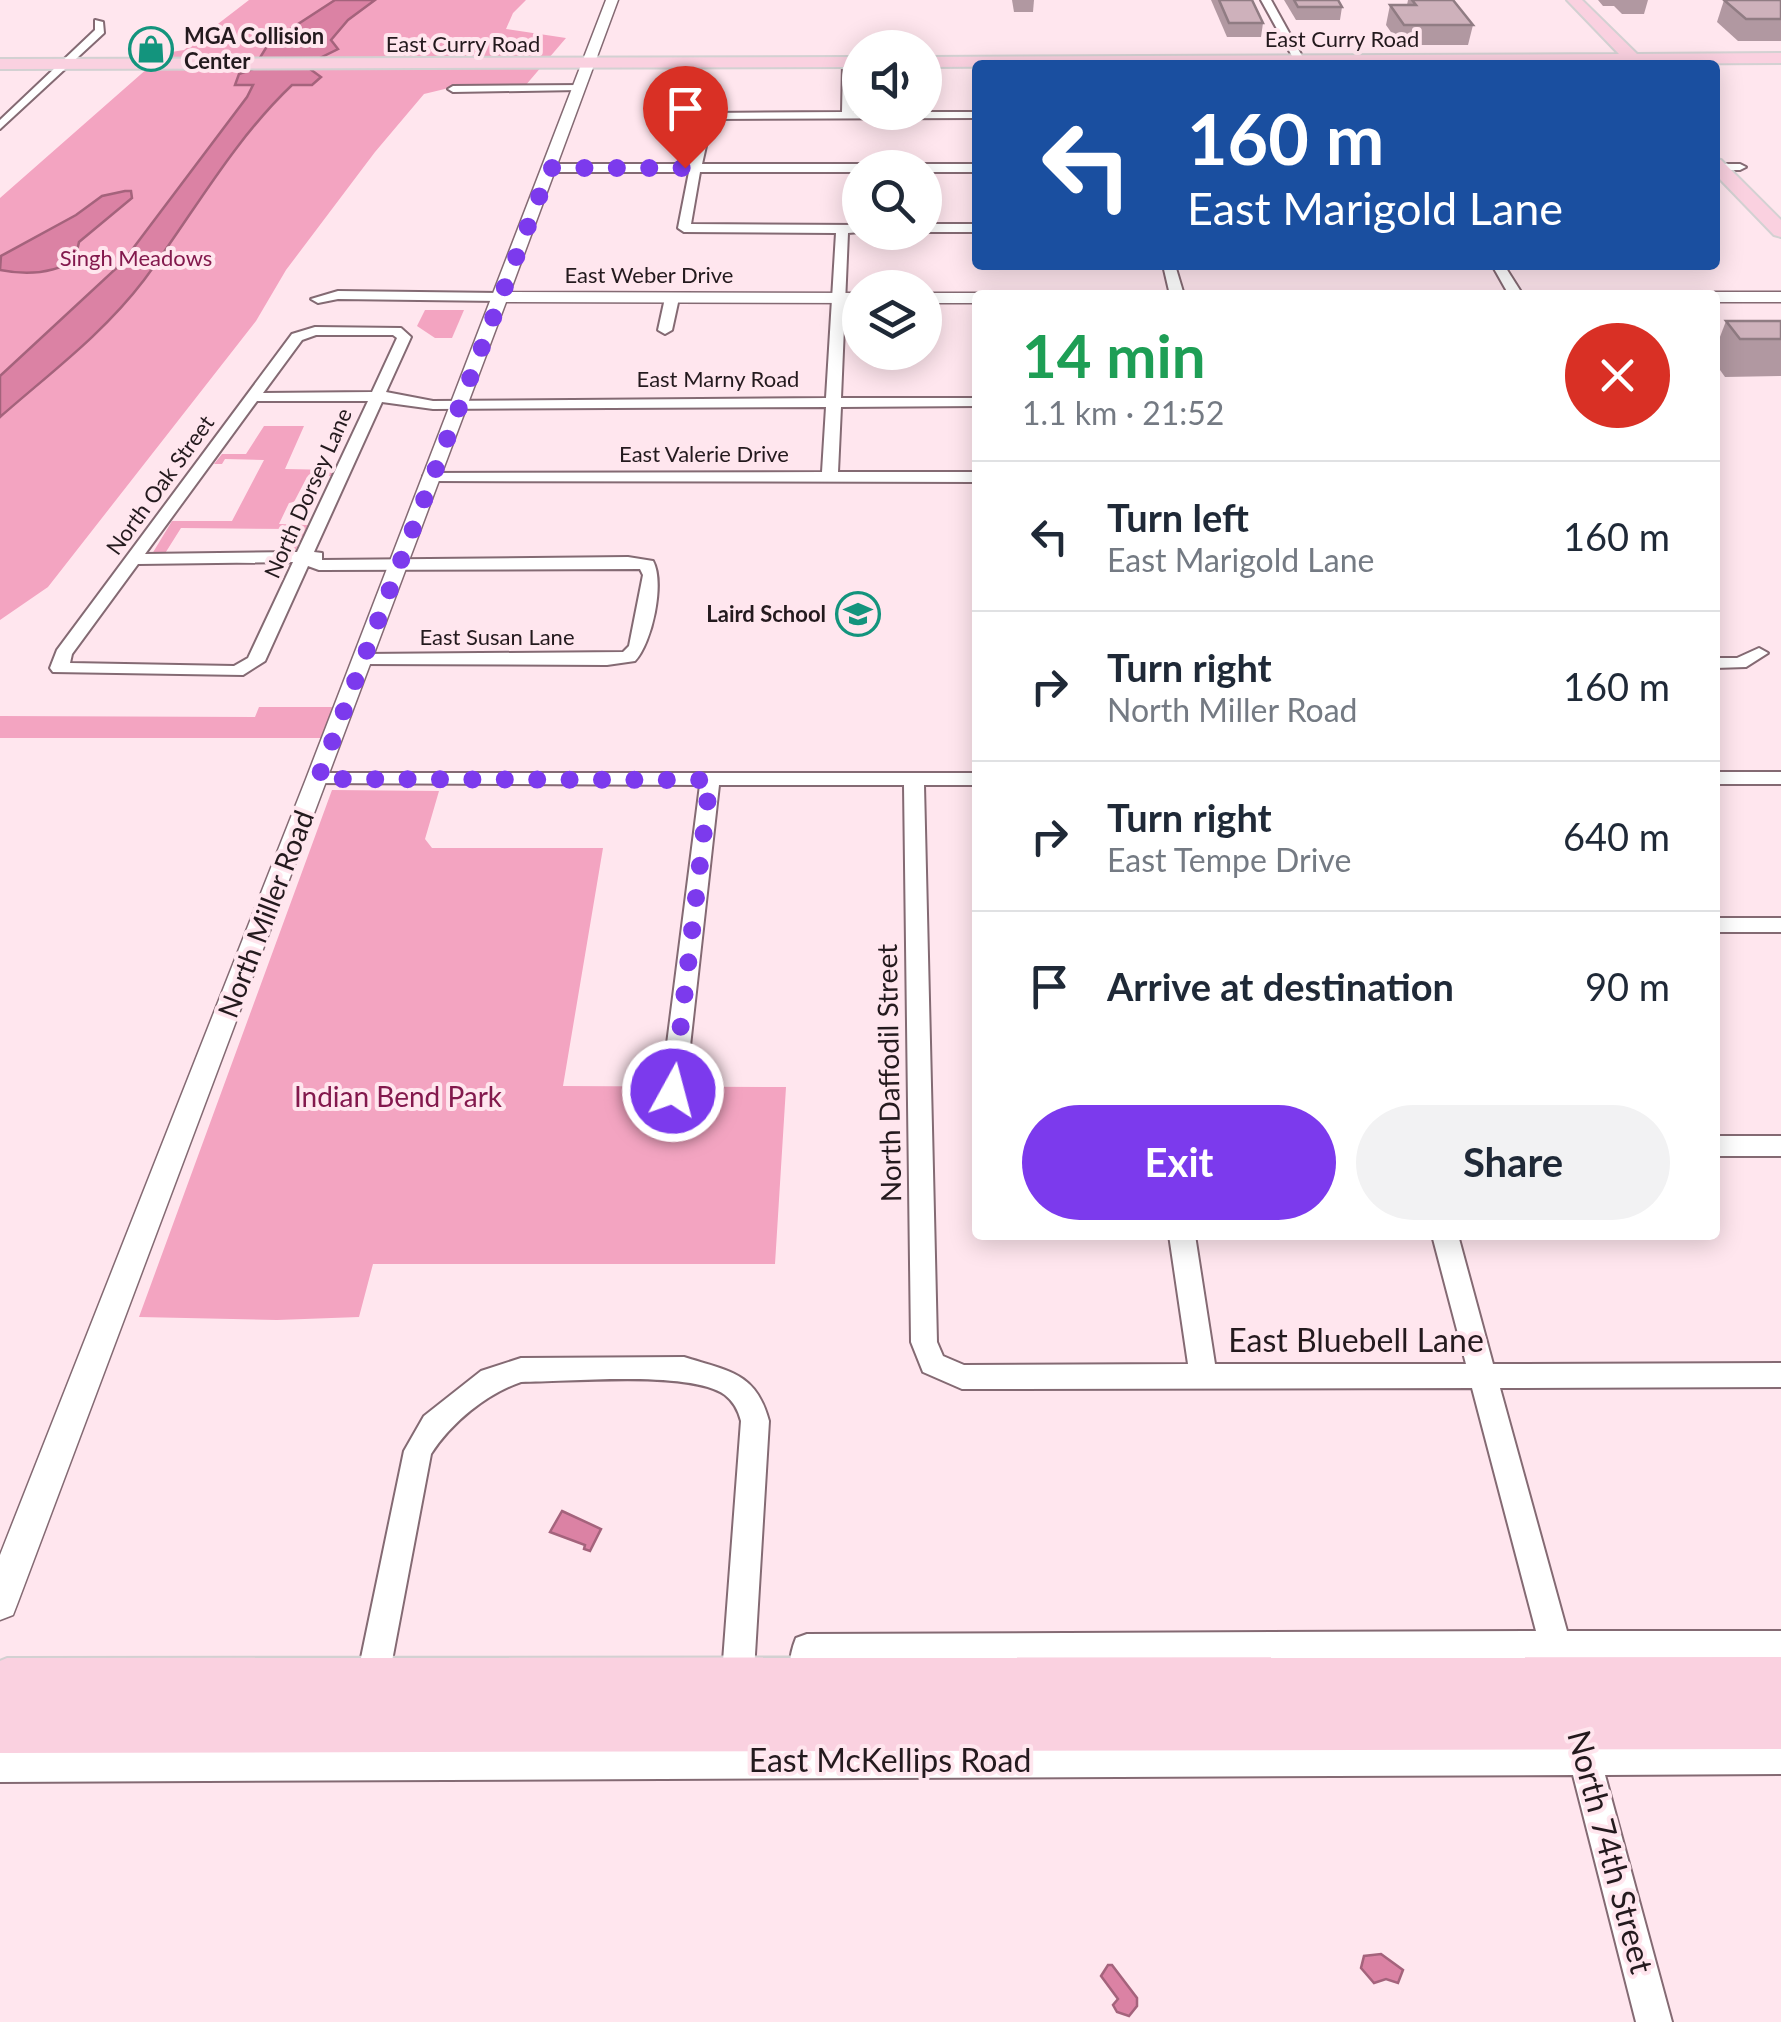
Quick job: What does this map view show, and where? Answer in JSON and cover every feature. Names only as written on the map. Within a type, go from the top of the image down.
[{"type":"main road","points":[[1556,0],[1623,60]]},
{"type":"main road","points":[[1574,0],[1623,60]]},
{"type":"main road","name":"East Curry Road","points":[[1669,60],[1781,58]]},
{"type":"main road","name":"East Curry Road","points":[[0,64],[842,65]]},
{"type":"main road","name":"East Curry Road","points":[[942,65],[972,64]]},
{"type":"main road","name":"East Curry Road","points":[[942,66],[972,68]]},
{"type":"main road","points":[[1720,147],[1781,208]]},
{"type":"main road","points":[[1720,170],[1781,232]]},
{"type":"main road","name":"East McKellips Road","points":[[0,1686],[8,1682],[372,1682],[735,1705],[805,1681],[1570,1703],[1781,1724]]},
{"type":"main road","name":"East McKellips Road","points":[[0,1728],[735,1705],[1570,1703],[1781,1681]]},
{"type":"street","name":"North Miller Road","points":[[0,1602],[318,779],[612,0]]},
{"type":"street","points":[[1266,0],[1299,60]]},
{"type":"street","points":[[0,126],[100,31],[98,22]]},
{"type":"street","points":[[453,89],[580,87]]},
{"type":"street","points":[[830,476],[842,228],[684,228],[704,120],[709,116],[842,115]]},
{"type":"street","points":[[942,116],[972,116]]},
{"type":"street","points":[[1720,166],[1740,167]]},
{"type":"street","points":[[550,168],[842,168]]},
{"type":"street","points":[[942,168],[972,168]]},
{"type":"street","points":[[942,228],[972,228]]},
{"type":"street","name":"East Weber Drive","points":[[318,299],[359,295],[839,298]]},
{"type":"street","points":[[1720,297],[1781,297]]},
{"type":"street","points":[[664,330],[672,298]]},
{"type":"street","points":[[942,298],[972,298]]},
{"type":"street","name":"North Oak Street","points":[[248,668],[59,668],[64,654],[304,332],[403,334]]},
{"type":"street","name":"North Dorsey Lane","points":[[248,668],[256,662],[403,334]]},
{"type":"street","name":"East Marny Road","points":[[252,398],[412,398],[433,405],[972,402]]},
{"type":"street","name":"East Valerie Drive","points":[[431,476],[972,476]]},
{"type":"street","points":[[134,559],[399,562]]},
{"type":"street","name":"East Susan Lane","points":[[363,659],[607,660],[630,657],[638,647],[651,575],[647,565],[399,562]]},
{"type":"street","points":[[1720,663],[1740,663],[1759,653]]},
{"type":"street","points":[[1720,778],[1781,778]]},
{"type":"street","points":[[318,779],[972,779]]},
{"type":"street","name":"North Daffodil Street","points":[[914,779],[924,1342],[933,1364]]},
{"type":"street","points":[[673,1091],[710,780]]},
{"type":"street","points":[[1720,925],[1781,925]]},
{"type":"street","points":[[1720,1146],[1781,1146]]},
{"type":"street","points":[[1183,1240],[1203,1376]]},
{"type":"street","name":"North 74th Street","points":[[1446,1240],[1654,2022]]},
{"type":"street","name":"East Bluebell Lane","points":[[933,1364],[962,1376],[1781,1376]]},
{"type":"street","points":[[372,1682],[423,1438],[491,1380],[521,1370],[684,1369],[732,1384],[750,1402],[755,1421],[735,1705]]},
{"type":"street","name":"East McKellips Road","points":[[0,1766],[1570,1703],[1781,1646]]},
{"type":"street","name":"East McKellips Road","points":[[1570,1703],[1781,1758]]},
{"type":"green space","name":"Singh Meadows","points":[[249,0],[526,0],[513,13],[506,29],[566,38],[525,86],[453,87],[424,94],[286,270],[256,321],[48,587],[0,620],[0,198],[165,53],[184,50]]},
{"type":"green space","points":[[425,310],[464,310],[452,338],[435,338],[417,326]]},
{"type":"green space","points":[[264,426],[304,426],[285,469],[334,470],[331,476],[307,477],[294,502],[289,503],[279,524],[308,525],[295,551],[282,554],[296,529],[181,528],[164,555],[152,554],[172,521],[232,521],[264,460],[225,459],[222,464],[214,464],[222,454],[246,454]]},
{"type":"green space","points":[[259,707],[345,707],[334,738],[0,738],[0,716],[255,717]]},
{"type":"green space","name":"Indian Bend Park","points":[[332,790],[439,791],[425,839],[432,848],[603,848],[563,1086],[786,1087],[775,1264],[373,1264],[359,1317],[139,1317]]},
{"type":"shaded area","points":[[335,0],[375,0],[348,20],[331,40],[338,49],[318,59],[310,69],[321,77],[312,85],[292,85],[250,130],[128,300],[0,417],[0,376],[122,263],[247,97],[253,85],[235,85],[239,74],[253,69],[269,43]]},
{"type":"shaded area","points":[[131,191],[132,198],[79,242],[75,260],[38,272],[0,270],[1,256],[76,215],[102,196]]},
{"type":"shaded area","points":[[562,1511],[601,1529],[590,1551],[584,1549],[585,1545],[550,1532]]},
{"type":"shaded area","points":[[1381,1954],[1403,1970],[1398,1983],[1386,1979],[1374,1983],[1361,1968],[1364,1956]]},
{"type":"shaded area","points":[[1112,1965],[1137,1998],[1137,2006],[1129,2016],[1117,2012],[1113,2005],[1118,1999],[1101,1976]]},
{"type":"building","points":[[1219,0],[1252,0],[1263,23],[1229,23]]},
{"type":"building","points":[[1294,0],[1338,0],[1342,7],[1298,7]]},
{"type":"building","points":[[1412,0],[1453,0],[1473,25],[1404,25],[1390,5],[1416,5]]},
{"type":"building","points":[[1724,0],[1781,0],[1781,19],[1746,19]]},
{"type":"building","points":[[1726,321],[1781,321],[1781,339],[1740,339]]},
{"type":"place","name":"MGA Collision Center","points":[[151,49]]},
{"type":"place","name":"Laird School","points":[[858,614]]},
{"type":"route","points":[[673,1091],[710,780],[318,779],[550,168],[685,168]]}]
